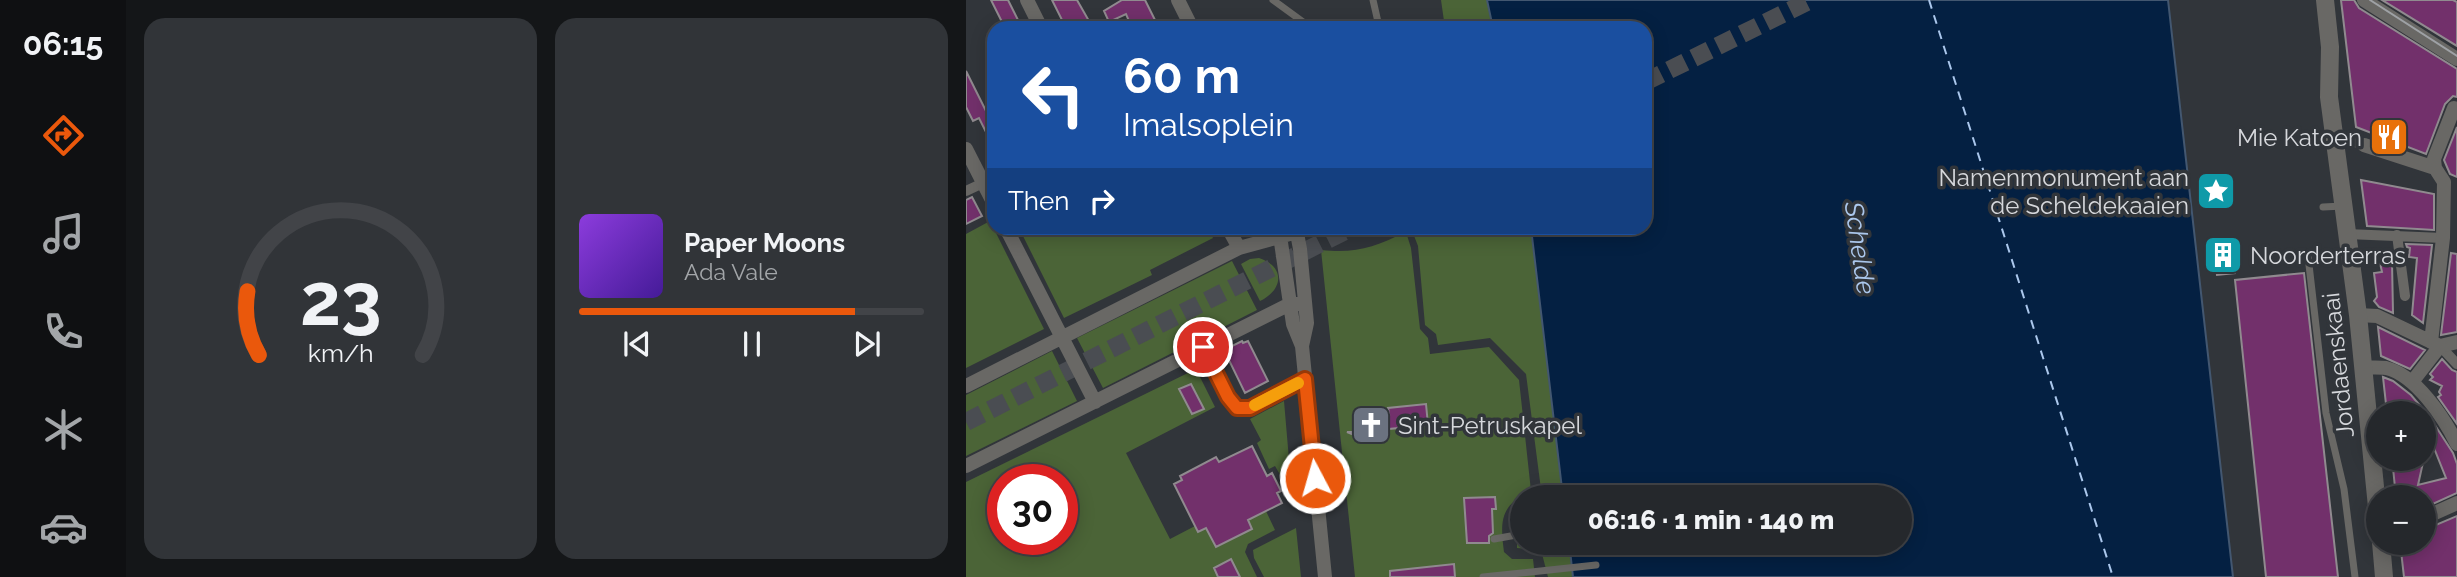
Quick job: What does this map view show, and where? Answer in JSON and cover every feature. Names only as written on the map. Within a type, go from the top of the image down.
[{"type":"street","points":[[1027,0],[1038,21]]},
{"type":"street","points":[[1178,0],[1188,21]]},
{"type":"street","name":"Jordaenskaai","points":[[2325,0],[2330,47],[2329,97],[2358,315],[2375,485]]},
{"type":"street","points":[[2364,0],[2457,59]]},
{"type":"street","points":[[2435,168],[2434,159],[2456,104]]},
{"type":"street","points":[[2334,136],[2435,168],[2450,183],[2443,238],[2436,344],[2412,382]]},
{"type":"street","points":[[966,149],[987,191]]},
{"type":"street","points":[[966,191],[983,183]]},
{"type":"street","points":[[2347,234],[2443,238]]},
{"type":"street","points":[[1010,235],[1095,402]]},
{"type":"street","points":[[1232,235],[1239,248]]},
{"type":"street","points":[[966,386],[1239,248],[1270,235]]},
{"type":"street","points":[[1281,235],[1293,324],[1302,346],[1325,577]]},
{"type":"street","points":[[1297,235],[1307,323],[1302,346]]},
{"type":"street","points":[[2398,235],[2405,296]]},
{"type":"street","points":[[966,466],[1290,304],[1306,303]]},
{"type":"street","points":[[2358,315],[2377,316],[2436,344],[2457,364]]},
{"type":"street","points":[[2436,344],[2457,342]]},
{"type":"street","points":[[1203,347],[1228,397],[1237,408],[1250,408],[1305,379]]},
{"type":"street","points":[[2364,367],[2386,368],[2402,374],[2412,382],[2435,409],[2457,444]]},
{"type":"street","points":[[2436,513],[2457,503]]},
{"type":"street","points":[[2382,555],[2384,577]]},
{"type":"lane","points":[[1273,0],[1301,21]]},
{"type":"lane","points":[[1373,0],[1378,21]]},
{"type":"lane","points":[[2323,207],[2343,206]]},
{"type":"lane","points":[[2308,256],[2326,413],[2344,489],[2355,577]]},
{"type":"lane","points":[[1494,539],[1510,536]]},
{"type":"lane","points":[[1483,577],[1596,565]]},
{"type":"green space","points":[[1441,0],[1487,0],[1492,21],[1444,21]]},
{"type":"green space","points":[[987,223],[987,235],[997,235],[1044,329],[966,368],[966,234]]},
{"type":"green space","points":[[1022,235],[1212,235],[1213,238],[1150,270],[1152,275],[1064,318]]},
{"type":"green space","points":[[1399,235],[1407,235],[1411,248],[1420,329],[1428,338],[1430,354],[1489,347],[1519,380],[1530,485],[1510,485],[1510,506],[1504,515],[1503,541],[1504,552],[1512,559],[1533,559],[1535,577],[1355,577],[1321,250],[1365,248]]},
{"type":"green space","points":[[1414,235],[1532,235],[1562,485],[1540,485],[1526,374],[1490,338],[1438,345],[1436,334],[1425,325],[1418,246]]},
{"type":"green space","points":[[1259,258],[1274,267],[1278,279],[1273,291],[1260,301],[1241,264]]},
{"type":"green space","points":[[1232,261],[1257,310],[1103,388],[1077,338]]},
{"type":"green space","points":[[1052,351],[1077,401],[966,456],[966,395]]},
{"type":"green space","points":[[1196,369],[1215,407],[1126,453],[1170,539],[1195,526],[1198,532],[1206,528],[1216,547],[1252,529],[1248,520],[1266,511],[1275,530],[1248,544],[1245,552],[1257,577],[966,577],[966,482],[987,472],[987,555],[1078,555],[1078,464],[1003,464]]},
{"type":"green space","points":[[1284,401],[1291,483],[1286,485],[1275,466],[1269,469],[1257,443],[1261,440],[1250,419]]},
{"type":"green space","points":[[1296,528],[1301,577],[1264,577],[1253,550]]},
{"type":"green space","points":[[1542,555],[1571,555],[1573,577],[1548,577]]},
{"type":"water","name":"Schelde","points":[[1487,0],[2168,0],[2233,577],[1573,577],[1571,555],[1912,555],[1912,485],[1562,485],[1532,235],[1652,235],[1652,21],[1492,21]]},
{"type":"building","points":[[991,0],[1008,0],[1018,21],[1002,21]]},
{"type":"building","points":[[1052,0],[1077,0],[1089,21],[1062,21]]},
{"type":"building","points":[[1122,0],[1145,0],[1156,21],[1129,21],[1126,14],[1109,21],[1104,11]]},
{"type":"building","points":[[2341,0],[2354,0],[2359,8],[2457,69],[2457,97],[2453,96],[2445,104],[2426,154],[2356,127]]},
{"type":"building","points":[[2382,0],[2457,2],[2457,46]]},
{"type":"building","points":[[966,71],[987,113],[987,134],[979,118],[973,121],[966,107]]},
{"type":"building","points":[[2457,127],[2457,177],[2450,174],[2444,160]]},
{"type":"building","points":[[2361,180],[2434,194],[2434,230],[2367,226]]},
{"type":"building","points":[[972,197],[982,216],[966,224],[966,200]]},
{"type":"building","name":"Noorderterras","points":[[2212,239],[2232,239],[2235,273],[2217,275]]},
{"type":"building","points":[[2406,244],[2432,245],[2423,323],[2412,315],[2417,258],[2409,257],[2410,248]]},
{"type":"building","points":[[2451,253],[2457,254],[2457,332],[2441,335]]},
{"type":"building","points":[[2383,258],[2392,262],[2393,313],[2379,307],[2374,301],[2377,297],[2374,273],[2382,272],[2380,263]]},
{"type":"building","points":[[2304,273],[2338,577],[2266,577],[2235,280]]},
{"type":"building","points":[[2378,327],[2425,350],[2410,369],[2381,356]]},
{"type":"building","points":[[1242,341],[1248,341],[1268,381],[1245,393],[1225,352]]},
{"type":"building","points":[[2442,359],[2457,372],[2457,424],[2438,397],[2441,395],[2439,392],[2442,386],[2430,380],[2433,377],[2430,374]]},
{"type":"building","points":[[2383,377],[2393,381],[2416,401],[2386,401]]},
{"type":"building","points":[[1191,384],[1204,409],[1192,414],[1179,389]]},
{"type":"building","points":[[1426,404],[1428,425],[1379,430],[1377,432],[1381,432],[1369,441],[1347,432],[1370,432],[1362,424],[1371,409],[1389,414],[1388,408]]},
{"type":"building","points":[[2436,427],[2457,464],[2457,493],[2436,503],[2436,485],[2418,485],[2446,478],[2436,453]]},
{"type":"building","points":[[1252,446],[1267,476],[1272,473],[1281,491],[1277,493],[1282,503],[1248,520],[1252,529],[1216,547],[1206,528],[1198,532],[1174,484],[1182,480],[1180,476],[1216,457],[1219,462]]},
{"type":"building","points":[[2393,471],[2421,471],[2418,485],[2395,485]]},
{"type":"building","points":[[1495,497],[1496,509],[1492,509],[1493,533],[1489,536],[1489,543],[1467,543],[1464,498]]},
{"type":"building","points":[[2457,516],[2457,577],[2404,577],[2401,555],[2436,555],[2436,525]]},
{"type":"building","points":[[1231,559],[1240,577],[1218,577],[1214,568]]},
{"type":"building","points":[[1454,564],[1455,577],[1390,577],[1390,571]]},
{"type":"ferry route","points":[[1929,0],[2113,577]]},
{"type":"tunnel","points":[[1652,79],[1811,0]]},
{"type":"tunnel","points":[[966,422],[1337,235]]},
{"type":"tram line","points":[[2370,0],[2457,56]]},
{"type":"slow traffic","points":[[1255,405],[1298,383]]},
{"type":"place","name":"Mie Katoen","points":[[2389,137]]},
{"type":"place","name":"Namenmonument aan de Scheldekaaien","points":[[2216,191]]},
{"type":"place","name":"Noorderterras","points":[[2223,255]]},
{"type":"place","name":"Sint-Petruskapel","points":[[1371,425]]},
{"type":"route","points":[[1203,347],[1228,397],[1237,408],[1250,408],[1305,379],[1315,478]]}]
